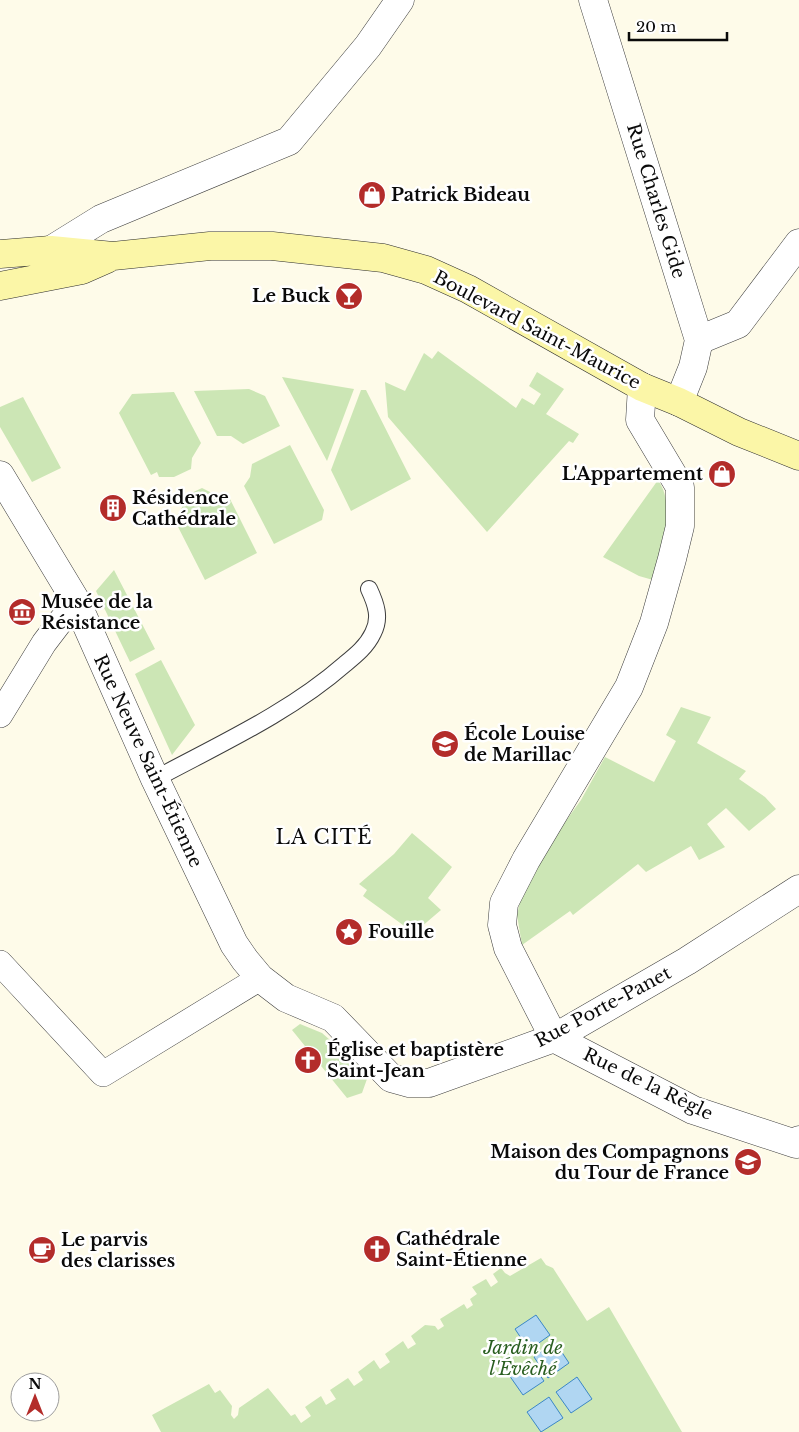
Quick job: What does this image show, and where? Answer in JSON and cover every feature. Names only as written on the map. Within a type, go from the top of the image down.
[{"type":"main road","name":"Boulevard Saint-Maurice","points":[[0,254],[51,250],[113,256],[210,246],[272,246],[383,258],[426,270],[468,290],[642,386],[739,432],[799,456]]},
{"type":"main road","points":[[0,273],[51,250]]},
{"type":"main road","name":"Boulevard Saint-Maurice","points":[[0,286],[82,270],[113,256]]},
{"type":"street","points":[[51,250],[101,219],[289,141],[368,46],[400,0]]},
{"type":"street","name":"Rue Charles Gide","points":[[593,0],[699,340],[693,367],[678,402]]},
{"type":"street","points":[[699,340],[738,324],[799,242]]},
{"type":"street","points":[[554,1038],[508,948],[502,925],[504,903],[526,860],[576,780],[629,688],[654,623],[672,559],[680,526],[682,504],[680,487],[640,420],[642,386]]},
{"type":"street","name":"Rue Neuve Saint-Étienne","points":[[0,476],[76,601],[155,778],[234,944],[260,978],[286,998],[333,1018],[391,1078]]},
{"type":"street","points":[[0,715],[44,643],[76,601]]},
{"type":"street","name":"Rue Porte-Panet","points":[[391,1078],[409,1083],[429,1083],[554,1038],[687,961],[799,889]]},
{"type":"street","points":[[0,963],[103,1074],[260,978]]},
{"type":"street","name":"Rue de la Règle","points":[[554,1038],[693,1110],[796,1144],[799,1140]]},
{"type":"lane","points":[[155,778],[279,713],[336,672],[363,648],[373,634],[377,624],[377,613],[369,589]]},
{"type":"green space","points":[[438,351],[516,408],[522,398],[534,405],[541,394],[529,386],[537,372],[564,389],[546,414],[579,434],[573,443],[569,441],[487,532],[388,417],[385,382],[405,391],[424,353],[432,359]]},
{"type":"green space","points":[[282,377],[354,389],[327,461]]},
{"type":"green space","points":[[249,389],[265,396],[280,426],[243,444],[231,436],[217,436],[194,391]]},
{"type":"green space","points":[[361,390],[366,390],[411,479],[351,511],[331,470]]},
{"type":"green space","points":[[174,392],[201,443],[192,458],[191,469],[174,477],[159,477],[157,472],[151,475],[119,413],[132,394]]},
{"type":"green space","points":[[23,397],[61,468],[32,482],[0,427],[0,407]]},
{"type":"green space","points":[[290,445],[324,510],[322,520],[274,544],[244,486],[250,477],[252,464]]},
{"type":"green space","points":[[658,480],[664,491],[667,516],[663,543],[653,580],[639,576],[603,557]]},
{"type":"green space","points":[[202,488],[218,496],[228,495],[257,553],[205,580],[173,517],[181,509],[183,497]]},
{"type":"green space","points":[[114,570],[155,649],[130,662],[96,591]]},
{"type":"green space","points":[[161,660],[195,725],[172,755],[135,674]]},
{"type":"green space","points":[[681,707],[711,717],[697,743],[746,771],[739,779],[765,797],[776,809],[749,831],[726,808],[707,824],[725,847],[699,860],[691,846],[646,872],[638,864],[573,915],[570,911],[522,945],[517,915],[521,897],[536,862],[581,800],[605,757],[654,782],[676,741],[666,735]]},
{"type":"green space","points":[[412,833],[452,867],[428,898],[441,910],[414,933],[363,896],[367,890],[359,884],[394,854]]},
{"type":"green space","points":[[300,1024],[322,1033],[352,1059],[367,1079],[362,1093],[347,1098],[292,1030]]},
{"type":"green space","name":"Jardin de l'Évêché","points":[[541,1258],[546,1265],[553,1268],[587,1321],[609,1307],[682,1432],[161,1432],[152,1415],[209,1384],[215,1393],[220,1390],[232,1406],[231,1415],[234,1419],[238,1415],[239,1408],[268,1388],[291,1416],[295,1414],[301,1423],[311,1416],[305,1407],[321,1396],[326,1405],[336,1399],[330,1390],[348,1378],[354,1386],[363,1380],[358,1372],[374,1360],[380,1369],[390,1362],[385,1354],[403,1341],[408,1349],[416,1344],[411,1336],[425,1325],[435,1326],[438,1330],[444,1326],[440,1319],[464,1304],[467,1309],[473,1305],[470,1299],[477,1294],[472,1287],[486,1279],[491,1287],[498,1282],[493,1274],[501,1268],[510,1276]]},
{"type":"water","points":[[536,1315],[550,1335],[529,1350],[515,1329]]},
{"type":"water","points":[[555,1342],[569,1363],[548,1378],[534,1357]]},
{"type":"water","points":[[529,1360],[544,1381],[523,1395],[509,1375]]},
{"type":"water","points":[[577,1377],[592,1399],[571,1413],[556,1392]]},
{"type":"water","points":[[549,1397],[563,1418],[541,1432],[527,1412]]},
{"type":"place","name":"Patrick Bideau","points":[[372,195]]},
{"type":"place","name":"Le Buck","points":[[349,296]]},
{"type":"place","name":"L'Appartement","points":[[722,474]]},
{"type":"place","name":"Résidence Cathédrale","points":[[113,508]]},
{"type":"place","name":"Musée de la Résistance","points":[[22,612]]},
{"type":"place","name":"École Louise de Marillac","points":[[445,744]]},
{"type":"place","name":"Fouille","points":[[349,932]]},
{"type":"place","name":"Église et baptistère Saint-Jean","points":[[308,1060]]},
{"type":"place","name":"Maison des Compagnons du Tour de France","points":[[748,1162]]},
{"type":"place","name":"Cathédrale Saint-Étienne","points":[[377,1249]]},
{"type":"place","name":"Le parvis des clarisses","points":[[42,1250]]},
{"type":"district","name":"LA CITÉ","points":[[324,837]]}]
